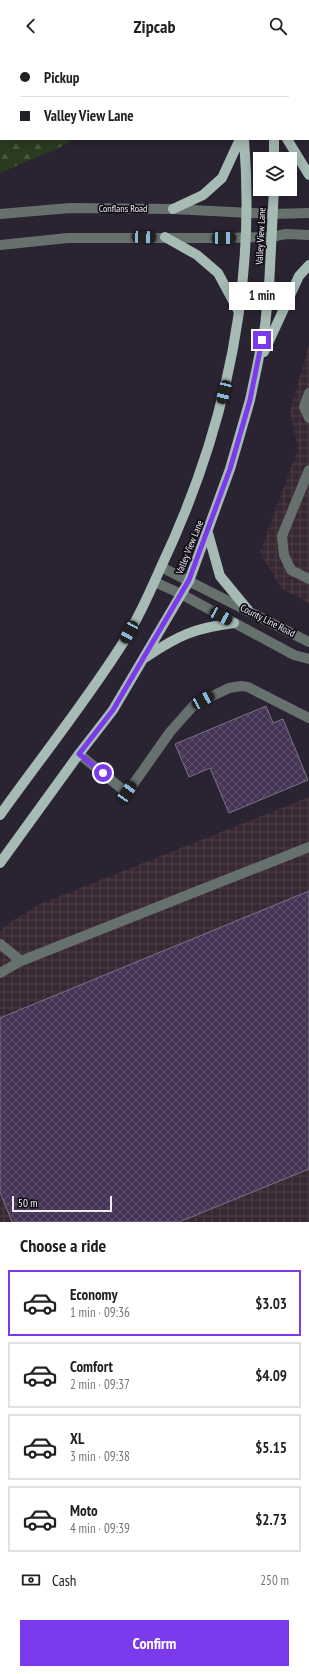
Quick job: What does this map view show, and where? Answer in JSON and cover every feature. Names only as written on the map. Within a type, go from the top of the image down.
[{"type":"main road","points":[[173,209],[203,195],[222,178],[240,140]]},
{"type":"main road","name":"Valley View Lane","points":[[0,815],[65,727],[122,644],[155,582],[188,507],[214,432],[224,392],[239,312],[242,288],[246,212],[244,140]]},
{"type":"main road","points":[[274,140],[274,152]]},
{"type":"main road","points":[[288,140],[309,175]]},
{"type":"main road","name":"Valley View Lane","points":[[0,863],[79,754],[113,710],[145,658],[189,580],[208,533],[230,469],[257,367],[265,326],[270,287],[273,196]]},
{"type":"main road","points":[[165,237],[197,254],[218,273],[239,312]]},
{"type":"main road","points":[[257,367],[299,276],[309,264]]},
{"type":"main road","points":[[208,533],[220,576],[248,610]]},
{"type":"main road","points":[[145,658],[174,639],[200,628],[234,623]]},
{"type":"street","name":"Conflans Road","points":[[0,214],[70,208],[173,209],[272,214],[309,213]]},
{"type":"street","points":[[0,245],[68,238],[245,238],[271,237],[286,234],[309,235]]},
{"type":"street","points":[[309,393],[304,407],[309,418]]},
{"type":"street","points":[[309,470],[282,536],[284,555],[291,570],[309,579]]},
{"type":"street","name":"County Line Road","points":[[161,567],[309,642]]},
{"type":"street","name":"County Line Road","points":[[155,582],[181,594],[294,655],[309,659]]},
{"type":"street","points":[[79,754],[127,792],[170,732],[194,705],[229,688],[241,686],[248,687],[309,718]]},
{"type":"street","points":[[0,973],[21,961],[309,848]]},
{"type":"street","points":[[0,944],[21,961]]},
{"type":"shaded area","points":[[309,345],[309,603],[281,588],[260,552],[298,449],[290,411]]},
{"type":"shaded area","points":[[309,797],[309,1222],[0,1222],[0,931],[7,924],[40,904]]},
{"type":"green space","points":[[0,140],[71,140],[65,145],[0,173]]},
{"type":"building","points":[[266,706],[273,723],[283,719],[308,780],[229,813],[210,768],[189,777],[175,744]]},
{"type":"building","points":[[309,891],[309,1169],[179,1222],[12,1222],[0,1192],[0,1018]]},
{"type":"route","points":[[103,773],[79,754],[113,710],[145,658],[189,580],[208,533],[230,469],[250,400],[262,340]]}]
